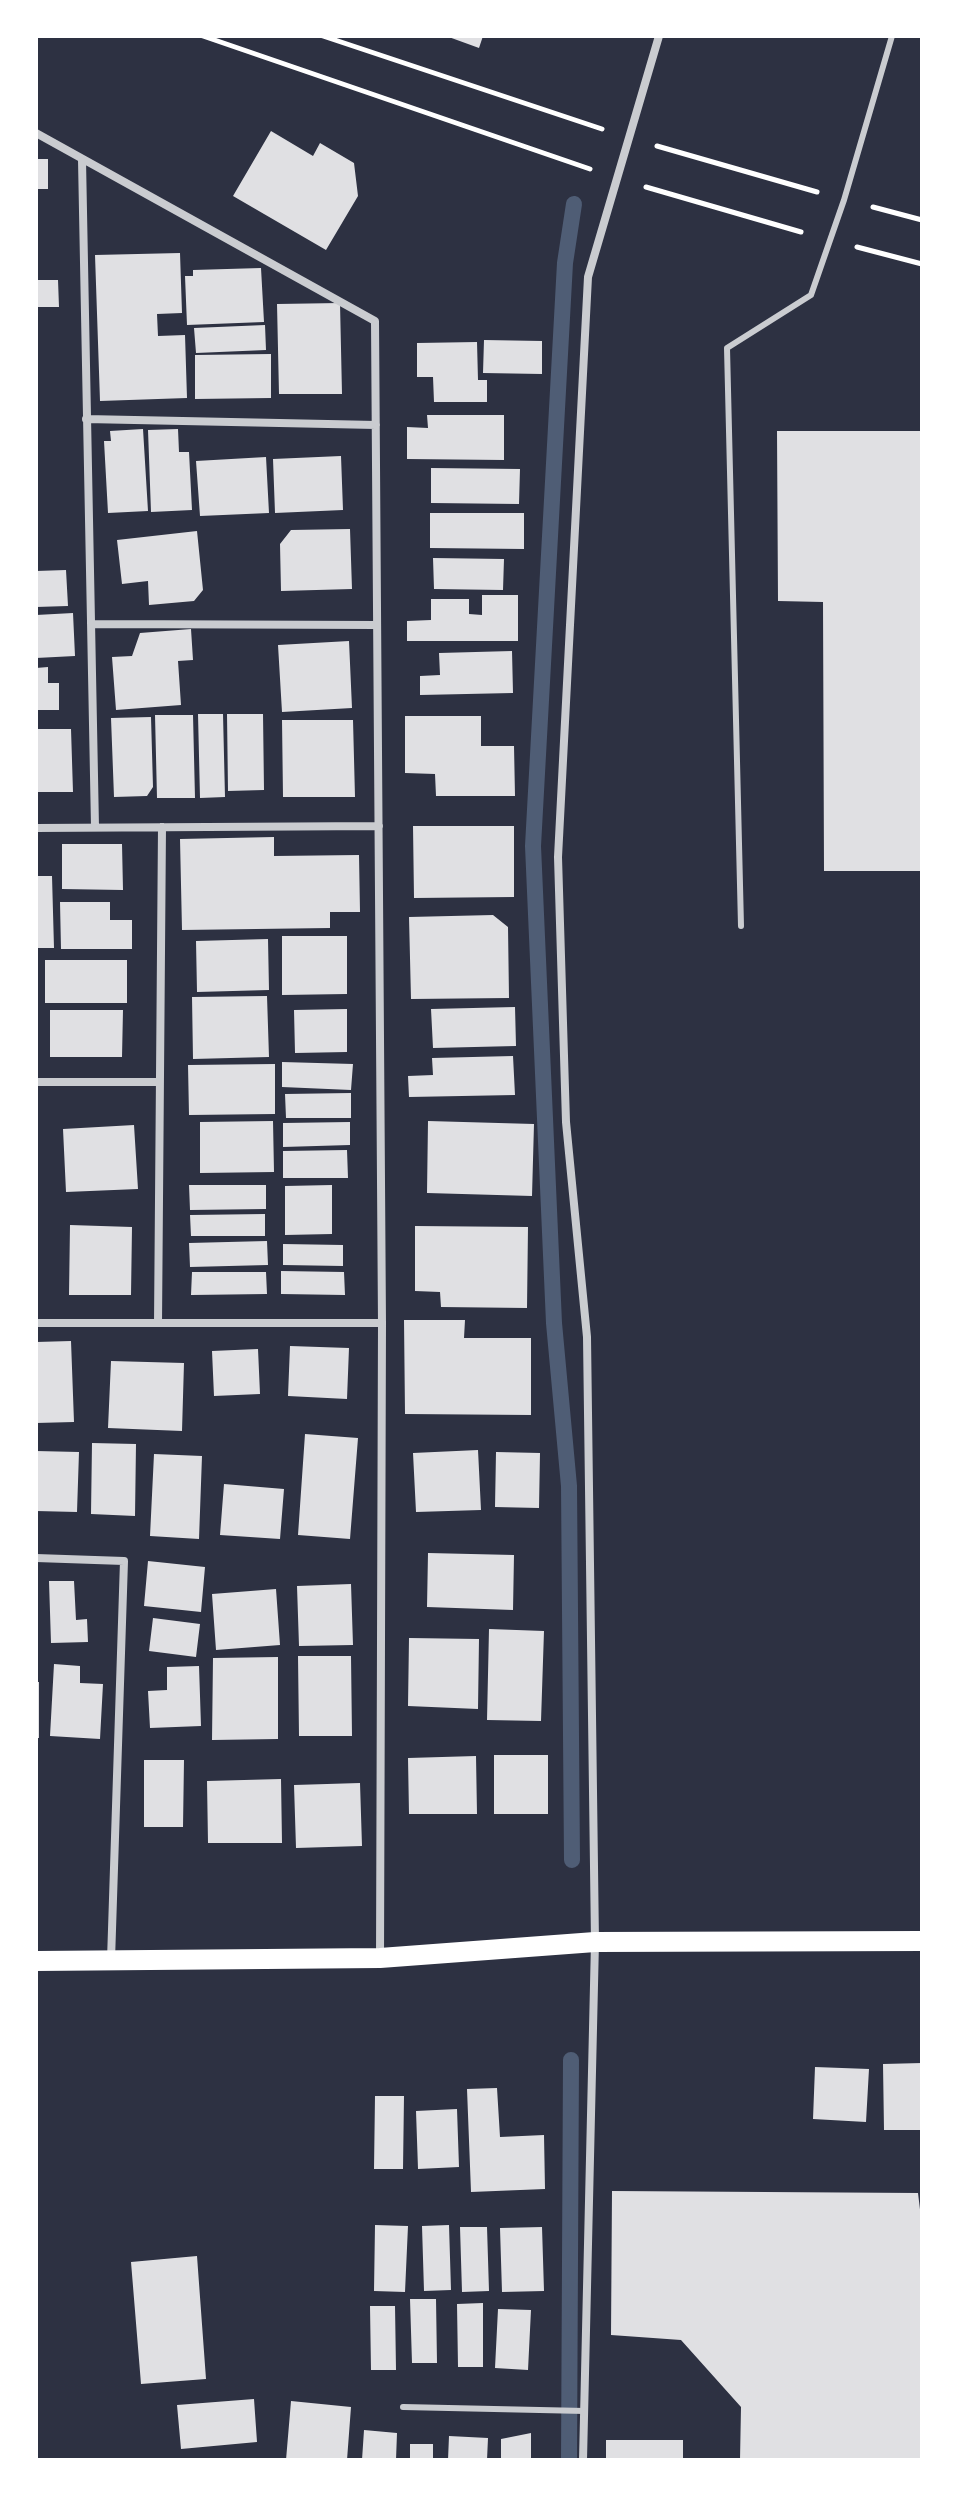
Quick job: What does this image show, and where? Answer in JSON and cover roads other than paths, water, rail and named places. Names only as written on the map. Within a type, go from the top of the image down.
[{"type":"main road","points":[[36,1961],[380,1958],[595,1942],[922,1941]]},
{"type":"street","points":[[583,2460],[580,2411],[595,1942],[587,1337],[566,1122],[558,857],[588,277],[659,36]]},
{"type":"street","points":[[36,133],[375,321],[382,1323],[380,1958]]},
{"type":"street","points":[[82,160],[95,827]]},
{"type":"street","points":[[86,419],[376,425]]},
{"type":"street","points":[[91,624],[377,625]]},
{"type":"street","points":[[36,828],[379,826]]},
{"type":"street","points":[[158,1323],[162,827]]},
{"type":"street","points":[[36,1082],[160,1082]]},
{"type":"street","points":[[36,1323],[382,1323]]},
{"type":"street","points":[[36,1558],[124,1561],[111,1961]]},
{"type":"lane","points":[[741,926],[727,348],[811,295],[892,36]]},
{"type":"lane","points":[[403,2407],[580,2411]]},
{"type":"waterway","points":[[572,1860],[569,1486],[554,1323],[533,846],[565,263],[574,204]]},
{"type":"waterway","points":[[569,2460],[571,2060]]}]
